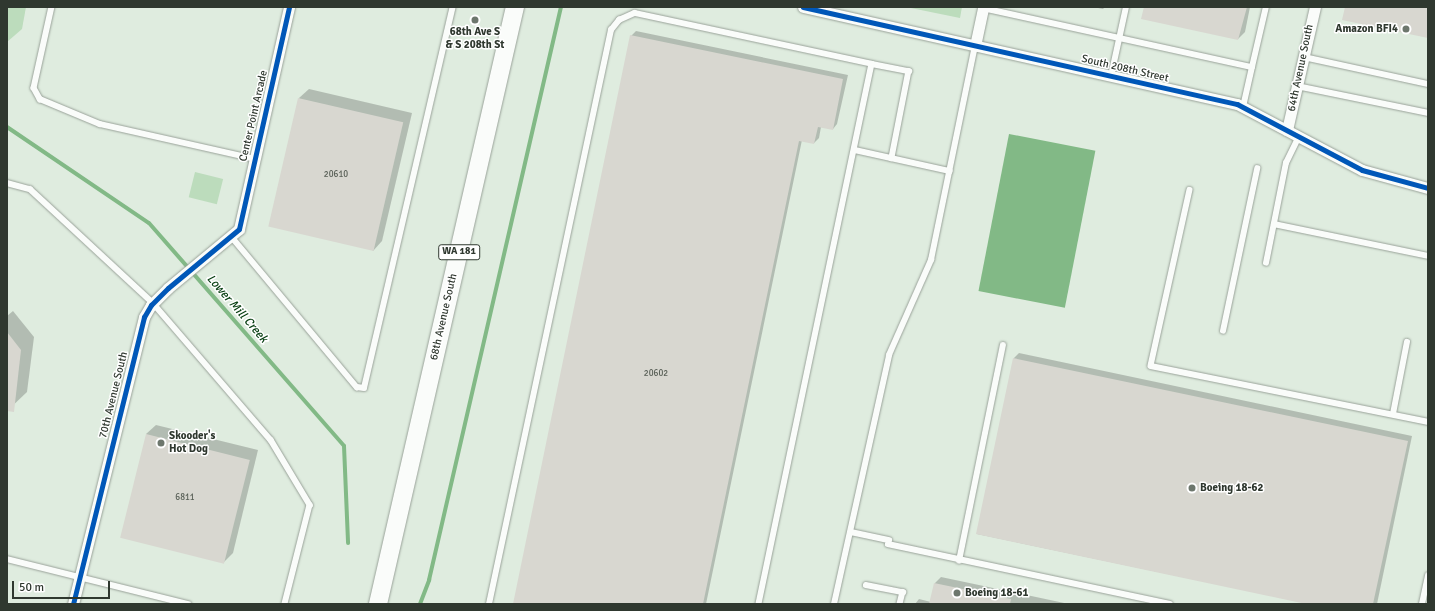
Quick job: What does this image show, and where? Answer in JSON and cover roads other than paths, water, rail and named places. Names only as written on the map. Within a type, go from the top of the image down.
[{"type":"main road","name":"68th Avenue South","points":[[378,604],[515,7]]},
{"type":"street","name":"Center Point Arcade","points":[[235,233],[255,159],[289,7]]},
{"type":"street","name":"South 208th Street","points":[[803,7],[1242,107],[1362,170],[1428,188]]},
{"type":"street","name":"64th Avenue South","points":[[1288,130],[1314,7]]},
{"type":"street","points":[[975,46],[983,8]]},
{"type":"street","name":"70th Avenue South","points":[[73,604],[144,317],[153,303],[168,288],[235,233]]},
{"type":"lane","points":[[52,7],[34,88],[40,99],[100,124],[255,159]]},
{"type":"lane","points":[[235,233],[357,387],[364,388],[453,7]]},
{"type":"lane","points":[[1111,76],[1126,7]]},
{"type":"lane","points":[[1242,107],[1266,7]]},
{"type":"lane","points":[[983,8],[1252,67]]},
{"type":"lane","points":[[489,604],[610,30],[619,20],[635,13],[909,71],[892,158]]},
{"type":"lane","points":[[834,604],[889,355],[931,260],[975,46]]},
{"type":"lane","points":[[1304,57],[1428,84]]},
{"type":"lane","points":[[759,604],[872,64]]},
{"type":"lane","points":[[1297,86],[1428,113]]},
{"type":"lane","points":[[1266,263],[1286,163],[1299,136]]},
{"type":"lane","points":[[854,150],[950,171]]},
{"type":"lane","points":[[1223,331],[1257,169]]},
{"type":"lane","points":[[7,183],[30,189],[82,235],[153,303],[271,440],[310,505],[285,604]]},
{"type":"lane","points":[[1190,190],[1151,366],[1428,422]]},
{"type":"lane","points":[[1274,224],[1428,256]]},
{"type":"lane","points":[[1392,414],[1407,342]]},
{"type":"lane","points":[[959,561],[1003,345]]},
{"type":"lane","points":[[851,532],[959,561],[1170,604]]},
{"type":"lane","points":[[7,559],[188,604]]},
{"type":"lane","points":[[1422,604],[1428,576]]},
{"type":"lane","points":[[866,585],[903,592],[900,604]]},
{"type":"waterway","points":[[420,604],[429,580],[561,7]]},
{"type":"waterway","name":"Lower Mill Creek","points":[[7,127],[149,223],[344,446],[348,543]]},
{"type":"place","name":"68th Ave S & S 208th St","points":[[475,20]]},
{"type":"place","name":"Amazon BFI4","points":[[1406,29]]},
{"type":"place","name":"Skooder's Hot Dog","points":[[161,443]]},
{"type":"place","name":"Boeing 18-62","points":[[1192,488]]},
{"type":"place","name":"Boeing 18-61","points":[[957,593]]}]
